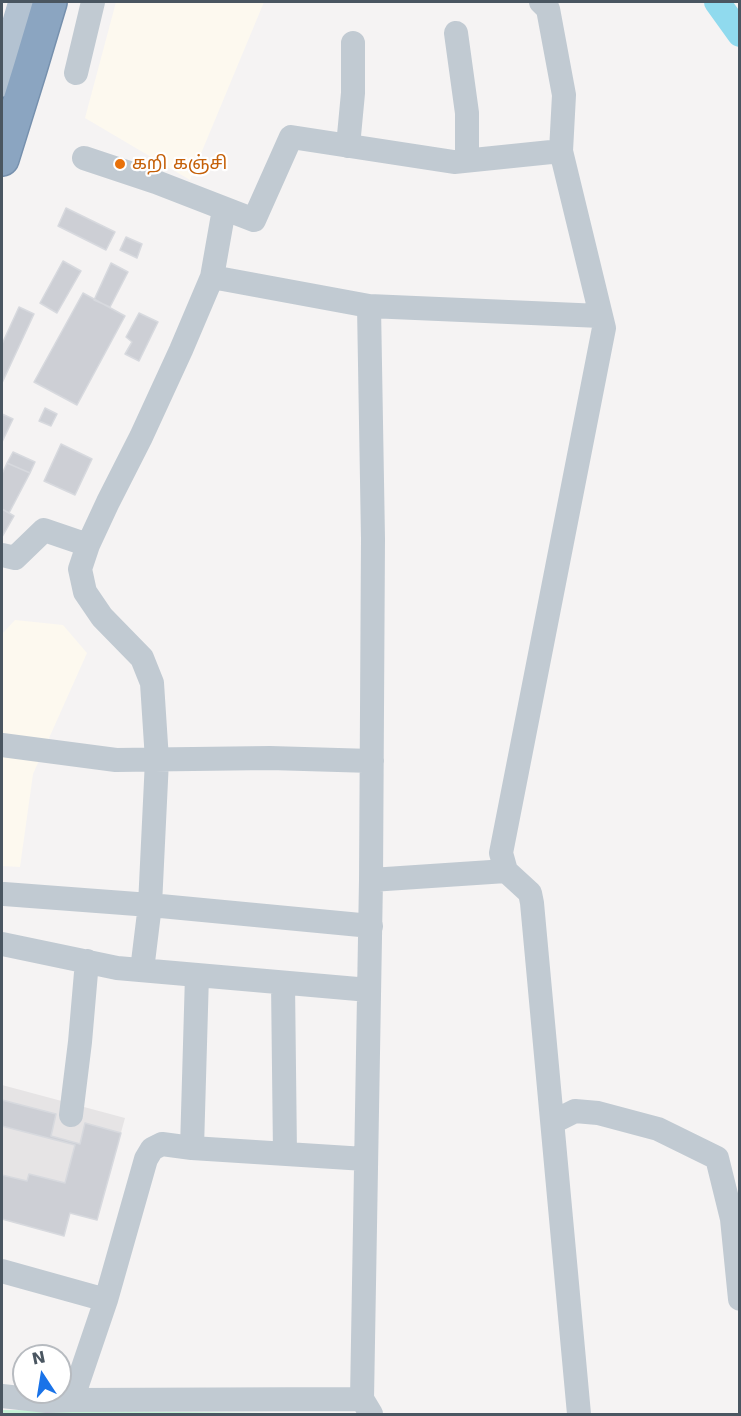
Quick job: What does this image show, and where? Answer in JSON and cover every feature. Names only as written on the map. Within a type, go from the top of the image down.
[{"type":"highway","points":[[2,159],[50,2]]},
{"type":"main road","points":[[4,62],[25,2]]},
{"type":"street","points":[[76,73],[93,2]]},
{"type":"street","points":[[541,2],[548,9],[564,95],[561,151],[604,328],[501,853],[506,871],[530,893],[532,903],[579,1414]]},
{"type":"street","points":[[456,33],[467,112],[467,160]]},
{"type":"street","points":[[348,146],[353,93],[353,43]]},
{"type":"street","points":[[84,158],[156,182],[254,220],[291,137],[454,162],[561,151]]},
{"type":"street","points":[[142,970],[150,905],[157,760],[152,683],[142,658],[102,617],[85,592],[80,568],[88,546],[181,350],[212,277],[224,209]]},
{"type":"street","points":[[212,277],[369,306],[601,316]]},
{"type":"street","points":[[365,1159],[162,1144],[152,1149],[146,1159],[106,1300],[72,1400],[366,1407],[365,1159],[371,926],[373,539],[369,306]]},
{"type":"street","points":[[2,555],[15,558],[44,530],[88,546]]},
{"type":"street","points":[[2,745],[116,760],[270,758],[372,760]]},
{"type":"street","points":[[371,880],[506,871]]},
{"type":"street","points":[[4,894],[371,926]]},
{"type":"street","points":[[2,944],[117,968],[369,990]]},
{"type":"street","points":[[71,1115],[87,962]]},
{"type":"street","points":[[192,1148],[196,975]]},
{"type":"street","points":[[283,983],[285,1154]]},
{"type":"street","points":[[552,1122],[575,1112],[598,1113],[658,1129],[717,1158],[734,1209],[732,1219],[740,1299]]},
{"type":"street","points":[[2,1271],[106,1300]]},
{"type":"shaded area","points":[[116,2],[264,2],[190,180],[85,118]]},
{"type":"shaded area","points":[[15,620],[63,625],[87,653],[33,774],[20,867],[2,866],[2,634]]},
{"type":"shaded area","points":[[2,1085],[125,1118],[97,1220],[70,1213],[64,1236],[2,1219]]},
{"type":"green space","points":[[2,1410],[357,1414],[2,1414]]},
{"type":"building","points":[[66,208],[115,232],[106,250],[58,226]]},
{"type":"building","points":[[126,237],[142,244],[137,258],[120,250]]},
{"type":"building","points":[[63,261],[81,271],[57,313],[40,303]]},
{"type":"building","points":[[111,263],[128,272],[110,307],[94,300]]},
{"type":"building","points":[[83,293],[125,316],[77,405],[34,382]]},
{"type":"building","points":[[19,307],[34,314],[2,383],[2,344]]},
{"type":"building","points":[[139,313],[158,322],[139,361],[125,354],[132,342],[126,337]]},
{"type":"building","points":[[45,408],[57,414],[51,426],[39,421]]},
{"type":"building","points":[[2,414],[13,419],[2,442]]},
{"type":"building","points":[[61,444],[92,459],[75,495],[44,481]]},
{"type":"building","points":[[13,452],[35,462],[30,473],[7,463]]},
{"type":"building","points":[[7,463],[30,473],[9,513],[2,509],[2,474]]},
{"type":"building","points":[[2,509],[14,516],[2,537]]},
{"type":"building","points":[[2,1100],[56,1114],[51,1136],[80,1144],[85,1123],[121,1133],[97,1220],[70,1213],[64,1236],[2,1219],[2,1175],[27,1181],[29,1174],[65,1183],[75,1145],[2,1126]]},
{"type":"waterway","points":[[717,2],[740,34]]},
{"type":"place","name":"கறி கஞ்சி","points":[[120,164]]}]
